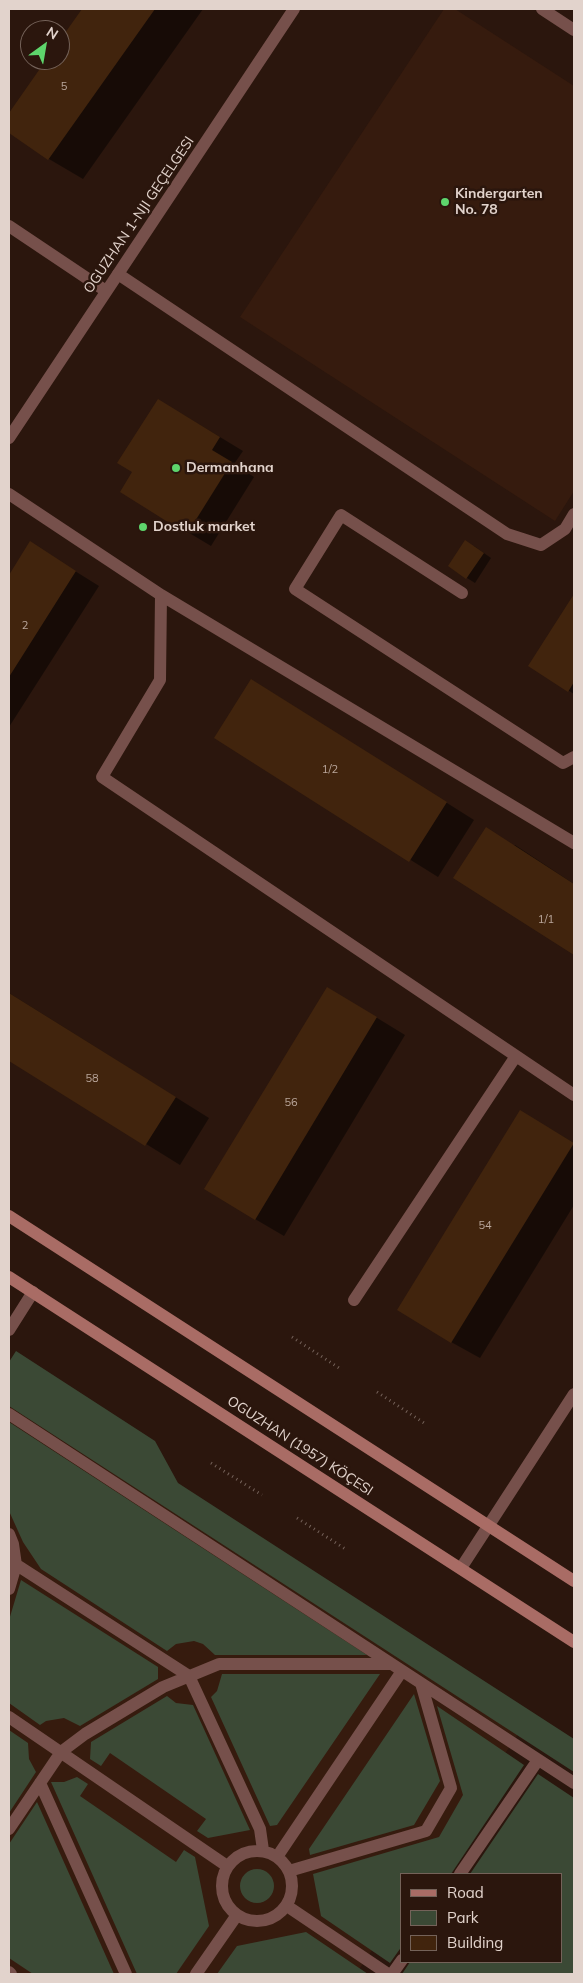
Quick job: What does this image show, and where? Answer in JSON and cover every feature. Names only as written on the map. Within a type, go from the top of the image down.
[{"type":"main road","points":[[9,1216],[574,1581]]},
{"type":"main road","name":"OGUZHAN (1957) KÖÇESI","points":[[9,1277],[574,1642]]},
{"type":"street","name":"OGUZHAN 1-NJI GEÇELGESI","points":[[9,438],[294,9]]},
{"type":"street","points":[[542,9],[574,30]]},
{"type":"street","points":[[9,226],[106,291]]},
{"type":"street","points":[[118,274],[507,534],[541,545],[564,529],[574,514]]},
{"type":"street","points":[[9,494],[161,595],[574,843]]},
{"type":"street","points":[[462,592],[341,515],[295,589],[563,763],[574,756]]},
{"type":"street","points":[[161,595],[160,680],[102,777],[574,1095]]},
{"type":"street","points":[[354,1300],[516,1056]]},
{"type":"street","points":[[9,1330],[33,1292]]},
{"type":"street","points":[[461,1568],[574,1394]]},
{"type":"street","points":[[9,1414],[574,1784]]},
{"type":"street","points":[[9,1534],[13,1544],[9,1589]]},
{"type":"street","points":[[12,1562],[189,1676],[260,1829],[263,1850]]},
{"type":"street","points":[[9,1829],[61,1752],[85,1734],[162,1687],[218,1664],[397,1668]]},
{"type":"street","points":[[277,1857],[397,1668]]},
{"type":"street","points":[[289,1871],[426,1831],[451,1788],[421,1683]]},
{"type":"street","points":[[9,1717],[228,1866]]},
{"type":"street","points":[[461,1873],[538,1760]]},
{"type":"street","points":[[40,1783],[126,1974]]},
{"type":"street","points":[[253,1850],[263,1850],[277,1857],[289,1871],[293,1886],[287,1906],[280,1913],[262,1921],[251,1921],[237,1915],[226,1904],[222,1895],[223,1874],[228,1866],[234,1858],[253,1850]]},
{"type":"street","points":[[287,1906],[388,1974]]},
{"type":"street","points":[[196,1974],[237,1915]]},
{"type":"street","points":[[392,1974],[400,1963]]},
{"type":"path","points":[[292,1338],[342,1370]]},
{"type":"path","points":[[377,1392],[428,1425]]},
{"type":"path","points":[[211,1463],[262,1496]]},
{"type":"path","points":[[297,1518],[347,1550]]},
{"type":"shaded area","name":"Kindergarten No. 78","points":[[444,9],[455,9],[574,86],[574,491],[555,521],[240,317]]},
{"type":"shaded area","points":[[9,1387],[523,1727],[424,1873],[400,1873],[400,1909],[356,1974],[9,1974]]},
{"type":"green space","points":[[16,1351],[155,1441],[178,1483],[574,1739],[574,1772],[9,1406],[9,1362]]},
{"type":"green space","points":[[9,1422],[367,1655],[215,1655],[203,1644],[194,1641],[176,1644],[167,1651],[41,1569],[23,1542],[9,1511]]},
{"type":"green space","points":[[21,1580],[158,1667],[158,1679],[80,1726],[64,1718],[46,1721],[40,1725],[9,1703],[9,1620]]},
{"type":"green space","points":[[222,1674],[380,1674],[277,1825],[270,1826],[211,1697],[217,1691]]},
{"type":"green space","points":[[414,1694],[440,1781],[414,1825],[310,1855],[309,1849]]},
{"type":"green space","points":[[167,1696],[176,1703],[193,1705],[250,1830],[208,1838],[197,1831],[206,1819],[110,1753],[101,1766],[90,1759],[91,1742]]},
{"type":"green space","points":[[437,1706],[524,1765],[452,1873],[400,1873],[400,1949],[390,1963],[321,1916],[313,1874],[439,1837],[463,1795]]},
{"type":"green space","points":[[9,1730],[28,1743],[29,1759],[36,1772],[9,1813]]},
{"type":"green space","points":[[538,1774],[574,1798],[574,1974],[402,1974],[409,1963],[563,1963],[563,1873],[471,1873]]},
{"type":"green space","points":[[77,1777],[88,1784],[80,1796],[176,1862],[184,1850],[195,1857],[209,1926],[176,1974],[137,1974],[51,1782],[64,1782]]},
{"type":"green space","points":[[37,1802],[114,1974],[33,1974],[9,1958],[9,1844]]},
{"type":"green space","points":[[257,1869],[269,1874],[274,1886],[269,1898],[257,1903],[245,1898],[240,1886],[245,1874]]},
{"type":"green space","points":[[306,1932],[368,1974],[217,1974],[237,1946]]},
{"type":"building","points":[[82,9],[155,9],[48,160],[9,133],[9,113],[39,70],[70,70],[70,26]]},
{"type":"building","name":"Dermanhana","points":[[158,399],[220,437],[212,450],[232,462],[187,534],[120,492],[132,472],[117,463]]},
{"type":"building","points":[[465,540],[484,553],[466,579],[448,566]]},
{"type":"building","points":[[30,541],[76,571],[9,677],[9,575]]},
{"type":"building","points":[[574,594],[574,682],[568,692],[528,666]]},
{"type":"building","points":[[251,679],[447,802],[409,862],[214,738]]},
{"type":"building","points":[[486,827],[574,884],[574,955],[453,878]]},
{"type":"building","points":[[327,987],[377,1017],[255,1220],[204,1189]]},
{"type":"building","points":[[9,993],[176,1097],[145,1146],[9,1061]]},
{"type":"building","points":[[520,1110],[574,1143],[451,1343],[397,1310]]},
{"type":"place","name":"Kindergarten No. 78","points":[[445,202]]},
{"type":"place","name":"Dermanhana","points":[[176,468]]},
{"type":"place","name":"Dostluk market","points":[[143,527]]}]
